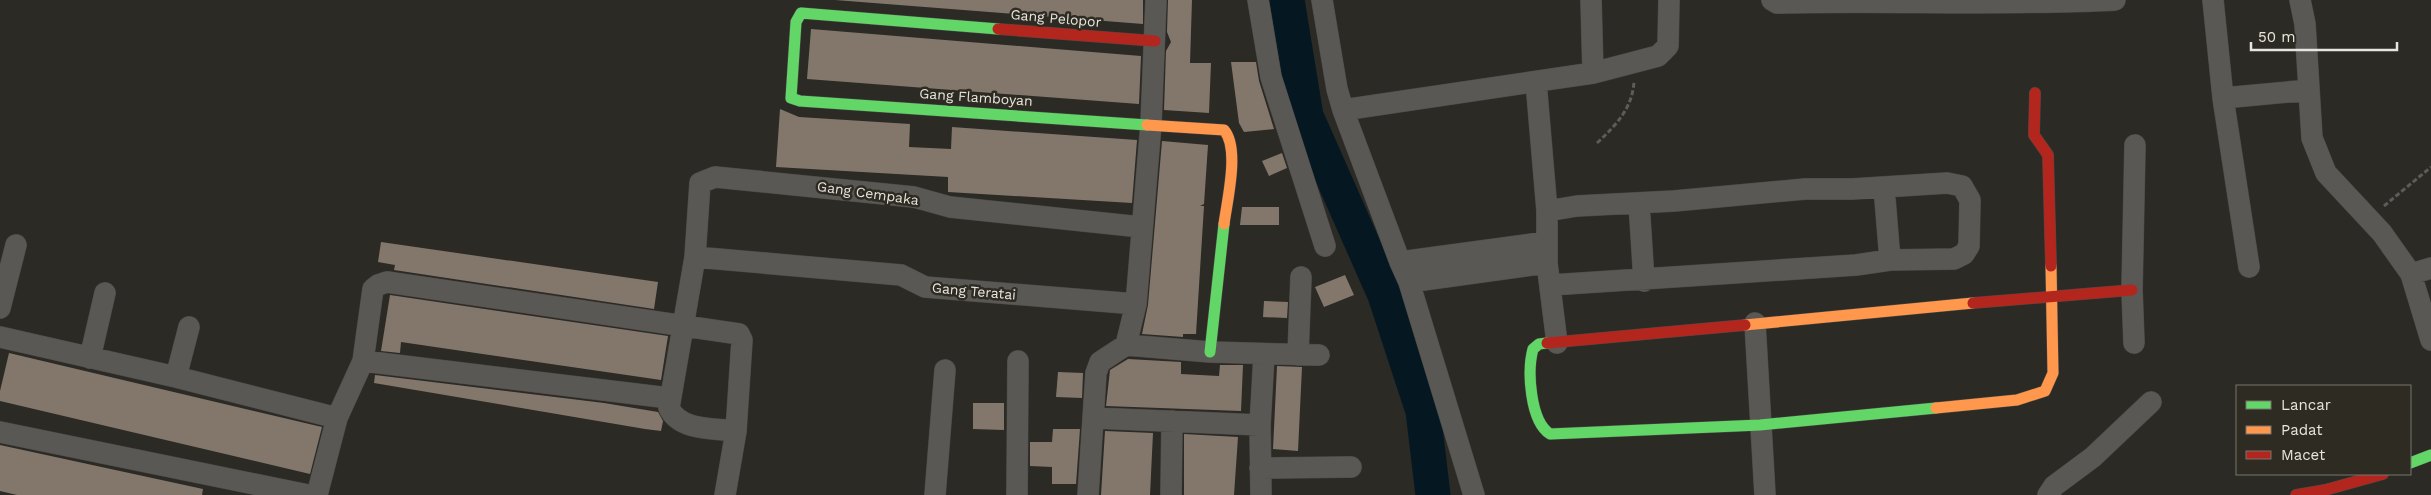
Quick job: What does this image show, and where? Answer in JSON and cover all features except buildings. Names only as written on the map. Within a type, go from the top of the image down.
[{"type":"street","points":[[1126,345],[1136,304],[1151,124],[1156,0]]},
{"type":"street","points":[[1258,0],[1271,77],[1325,246]]},
{"type":"street","points":[[1322,0],[1343,110],[1409,282],[1474,495]]},
{"type":"street","points":[[1591,0],[1593,73]]},
{"type":"street","points":[[1343,110],[1593,73],[1662,54],[1668,46],[1669,0]]},
{"type":"street","points":[[1772,0],[1777,3],[1854,0],[2036,2],[2115,0]]},
{"type":"street","points":[[2213,0],[2223,98],[2249,267]]},
{"type":"street","points":[[2300,0],[2305,24],[2312,138],[2326,173],[2368,219],[2421,271],[2431,340]]},
{"type":"street","name":"Gang Pelopor","points":[[800,101],[792,98],[790,92],[796,22],[798,15],[805,13],[1155,41]]},
{"type":"street","points":[[1536,82],[1547,211],[1547,252],[1557,343]]},
{"type":"street","points":[[2223,98],[2309,90]]},
{"type":"street","points":[[2035,93],[2034,135],[2048,155],[2050,185],[2050,297],[2053,373],[2049,386],[2038,395],[2017,400],[1760,425],[1550,434],[1544,432],[1535,413],[1531,356],[1533,349],[1539,344],[1755,323],[2050,297],[2132,290]]},
{"type":"street","name":"Gang Flamboyan","points":[[800,101],[1224,130],[1229,134],[1233,144],[1210,352]]},
{"type":"street","points":[[2134,343],[2132,290],[2135,145]]},
{"type":"street","name":"Gang Cempaka","points":[[695,257],[700,183],[715,177],[914,197],[950,206],[1141,228]]},
{"type":"street","points":[[1547,211],[1577,206],[1805,190],[1956,183],[1962,186],[1970,200],[1969,246],[1964,254],[1954,259],[1890,260],[1856,266],[1644,281],[1551,285]]},
{"type":"street","points":[[1884,187],[1890,260]]},
{"type":"street","points":[[1639,203],[1644,281]]},
{"type":"street","points":[[0,308],[16,245]]},
{"type":"street","points":[[1400,262],[1547,252]]},
{"type":"street","points":[[1409,282],[1547,252]]},
{"type":"street","points":[[695,257],[684,326],[669,398],[669,408],[673,417],[682,423],[736,431]]},
{"type":"street","name":"Gang Teratai","points":[[695,257],[901,276],[925,287],[1136,304]]},
{"type":"street","points":[[1088,495],[1096,373],[1100,362],[1126,345],[1264,355],[1308,355],[1301,277]]},
{"type":"street","points":[[317,495],[337,418],[363,361],[372,289],[378,284],[387,282],[739,334],[742,340],[736,431],[725,495]]},
{"type":"street","points":[[90,358],[105,293]]},
{"type":"street","points":[[1755,323],[1765,495]]},
{"type":"street","points":[[176,377],[189,327]]},
{"type":"street","points":[[0,337],[176,377],[337,418]]},
{"type":"street","points":[[1261,495],[1260,425],[1264,355]]},
{"type":"street","points":[[1017,495],[1018,360]]},
{"type":"street","points":[[363,361],[669,398]]},
{"type":"street","points":[[935,495],[945,370]]},
{"type":"street","points":[[2048,495],[2054,486],[2093,457],[2151,402]]},
{"type":"street","points":[[1094,418],[1260,425]]},
{"type":"street","points":[[1171,495],[1172,421]]},
{"type":"street","points":[[0,432],[308,495]]},
{"type":"street","points":[[2411,464],[2431,455]]},
{"type":"street","points":[[1260,468],[1351,466]]},
{"type":"street","points":[[2296,495],[2325,490],[2379,475]]},
{"type":"path","points":[[1597,143],[1626,112],[1633,92],[1635,62]]},
{"type":"path","points":[[2368,219],[2431,166]]},
{"type":"waterway","points":[[1287,0],[1306,116],[1385,295],[1423,411],[1433,495]]},
{"type":"traffic: fast","points":[[998,29],[801,13],[796,22],[791,98],[800,101],[1147,125]]},
{"type":"traffic: fast","points":[[1210,352],[1224,224]]},
{"type":"traffic: fast","points":[[1547,343],[1539,344],[1533,349],[1530,382],[1534,407],[1538,418],[1543,428],[1550,434],[1760,425],[1936,408]]},
{"type":"traffic: fast","points":[[2411,463],[2431,455]]},
{"type":"traffic: slow","points":[[1147,125],[1224,130],[1229,138],[1232,162],[1224,224]]},
{"type":"traffic: slow","points":[[1936,408],[2017,400],[2045,391],[2053,373],[2051,266]]},
{"type":"traffic: slow","points":[[1745,325],[1973,303]]},
{"type":"traffic: jam","points":[[998,29],[1155,41]]},
{"type":"traffic: jam","points":[[2035,93],[2034,135],[2048,155],[2051,266]]},
{"type":"traffic: jam","points":[[1973,303],[2132,290]]},
{"type":"traffic: jam","points":[[1547,343],[1745,325]]},
{"type":"traffic: jam","points":[[2296,495],[2325,490],[2379,475]]}]
